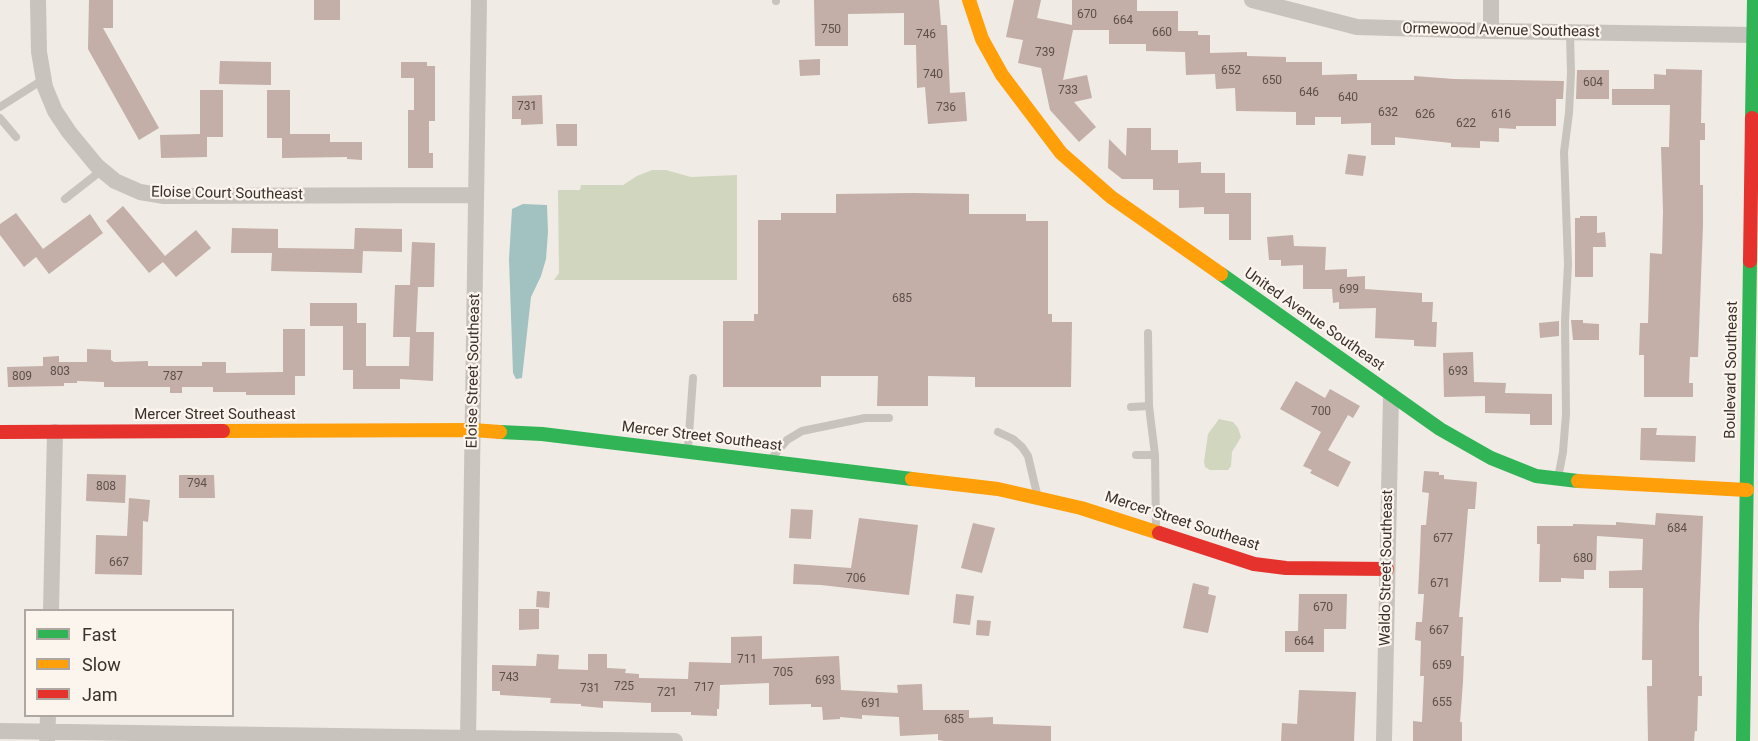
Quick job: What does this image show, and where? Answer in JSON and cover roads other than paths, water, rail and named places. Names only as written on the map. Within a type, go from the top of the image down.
[{"type":"street","name":"Eloise Court Southeast","points":[[38,0],[39,52],[44,79],[55,111],[69,132],[102,171],[115,181],[140,192],[164,196],[476,195]]},
{"type":"street","name":"Eloise Street Southeast","points":[[468,739],[479,0]]},
{"type":"street","name":"United Avenue Southeast","points":[[969,0],[982,39],[1002,75],[1061,153],[1111,197],[1440,429],[1491,458],[1536,476],[1558,480],[1752,490]]},
{"type":"street","name":"Ormewood Avenue Southeast","points":[[1252,0],[1357,27],[1756,35]]},
{"type":"street","points":[[1491,0],[1491,31]]},
{"type":"street","name":"Boulevard Southeast","points":[[1743,741],[1752,490],[1756,35],[1754,0]]},
{"type":"street","name":"Waldo Street Southeast","points":[[1384,741],[1391,394]]},
{"type":"street","name":"Mercer Street Southeast","points":[[0,432],[473,430],[542,434],[998,489],[1082,508],[1254,564],[1286,568],[1387,570]]},
{"type":"street","points":[[51,609],[55,432]]},
{"type":"street","points":[[0,731],[48,729],[468,739],[675,741]]},
{"type":"lane","points":[[1558,480],[1566,414],[1564,321],[1568,264],[1564,152],[1571,83],[1570,32]]},
{"type":"lane","points":[[0,107],[44,79]]},
{"type":"lane","points":[[0,118],[16,137]]},
{"type":"lane","points":[[64,199],[102,171]]},
{"type":"lane","points":[[1148,333],[1149,406],[1155,455],[1156,532]]},
{"type":"lane","points":[[688,452],[693,378]]},
{"type":"lane","points":[[1131,407],[1149,406]]},
{"type":"lane","points":[[769,461],[787,440],[802,431],[865,418],[889,418]]},
{"type":"lane","points":[[998,432],[1013,439],[1028,456],[1037,498]]},
{"type":"lane","points":[[1136,455],[1155,455]]},
{"type":"water","points":[[523,204],[547,205],[548,232],[546,259],[531,297],[522,378],[516,379],[513,373],[509,259],[512,209]]}]
